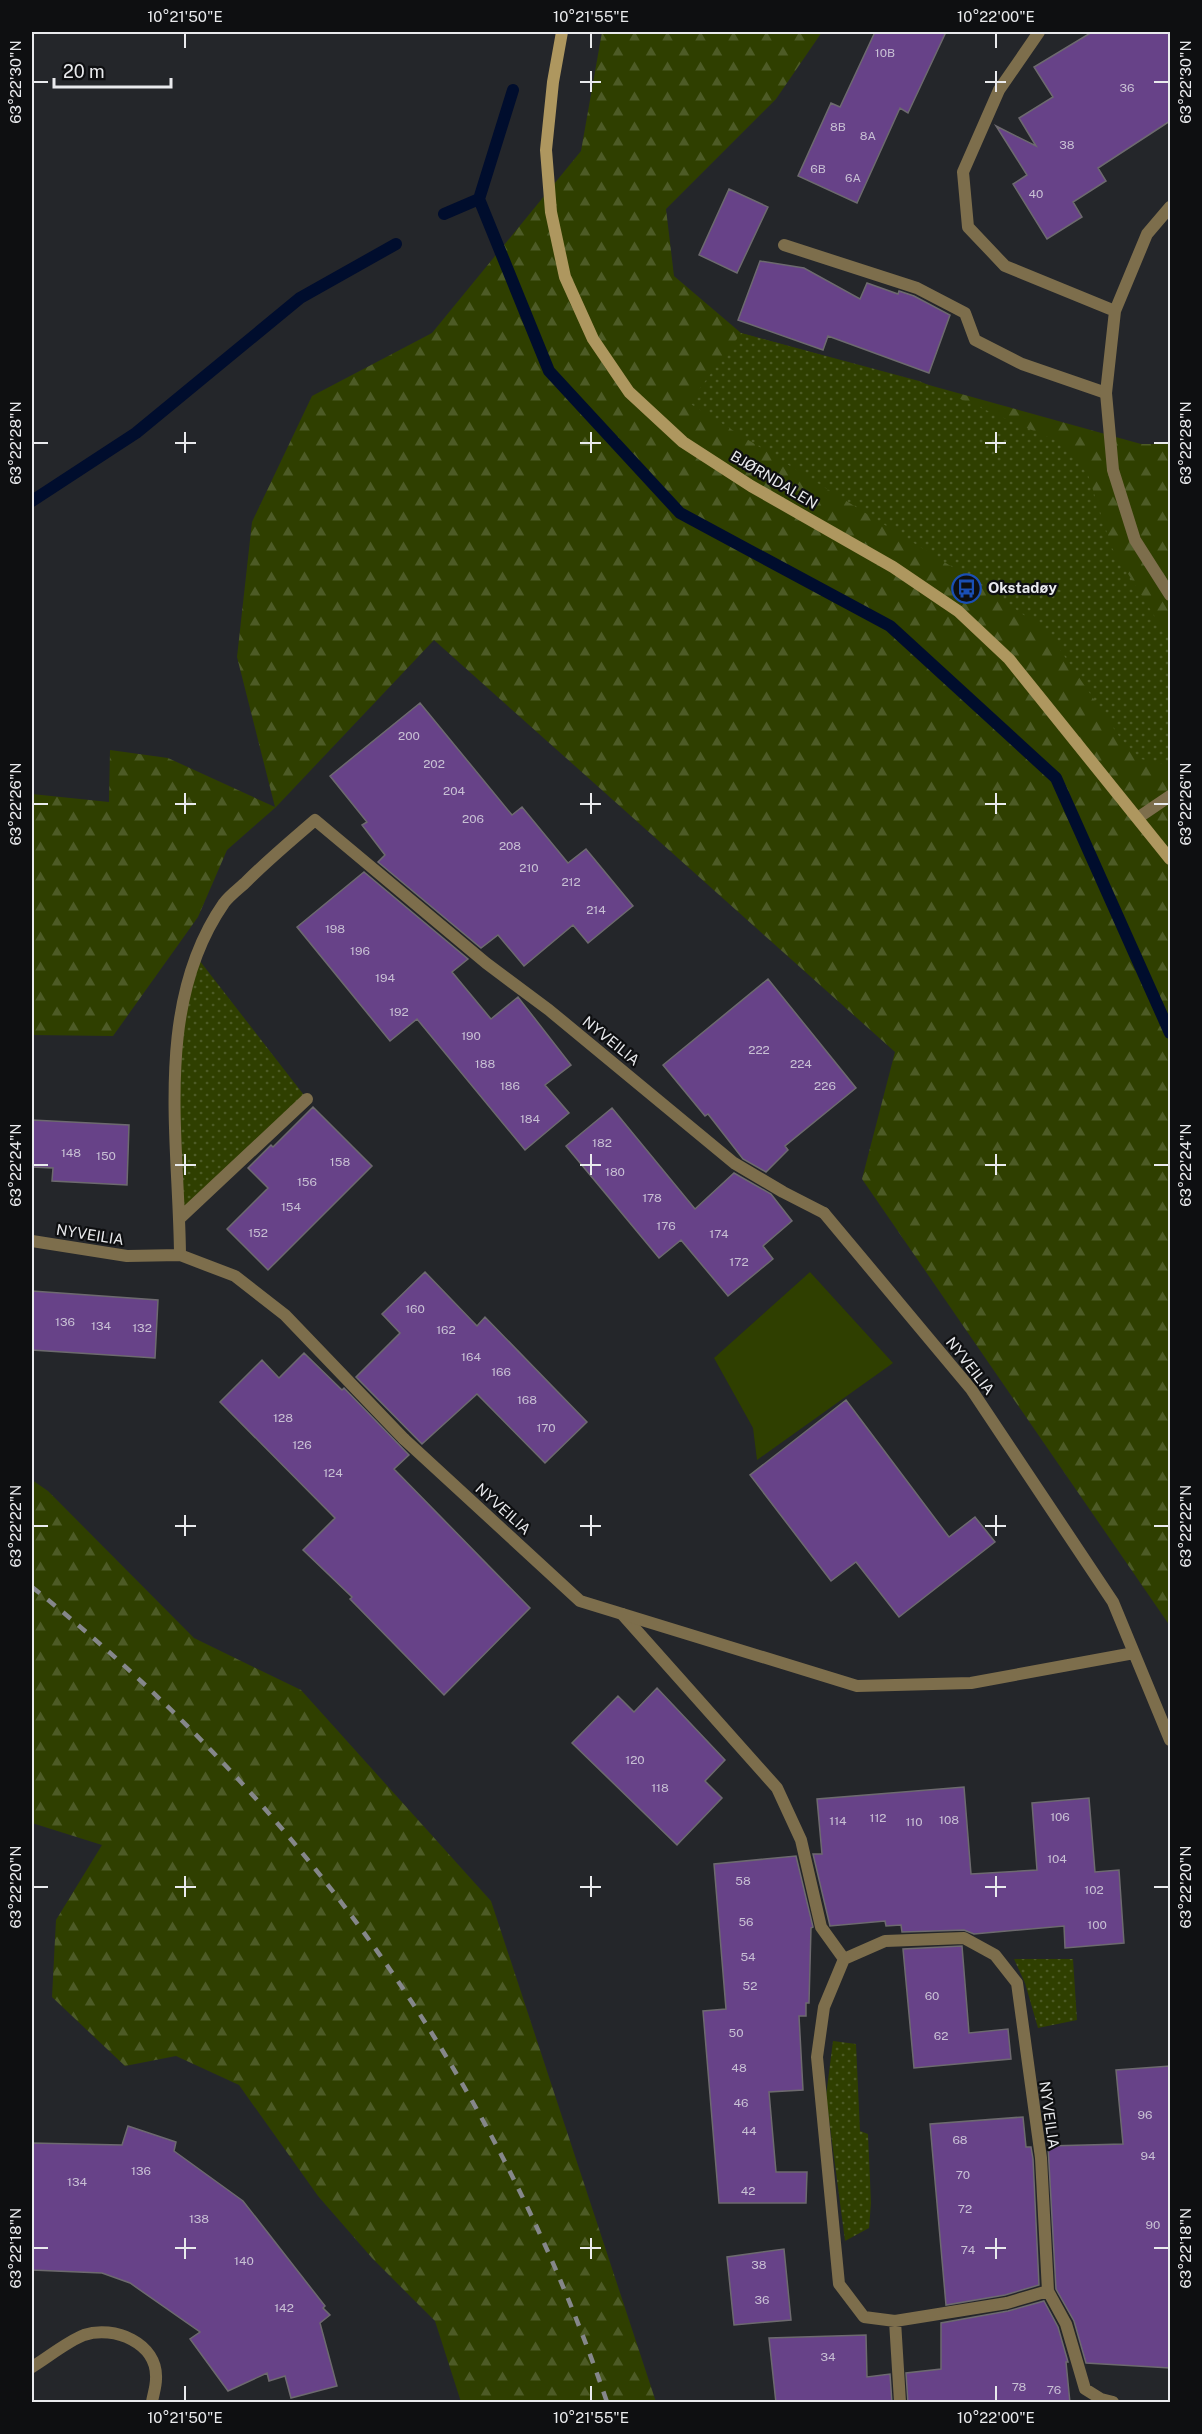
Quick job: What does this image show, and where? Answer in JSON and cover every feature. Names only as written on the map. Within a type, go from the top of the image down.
[{"type":"main road","name":"BJØRNDALEN","points":[[562,32],[553,82],[546,150],[551,212],[565,277],[593,339],[629,392],[683,442],[751,486],[893,567],[958,611],[1009,659],[1139,817],[1170,859]]},
{"type":"street","points":[[1039,32],[999,90],[963,172],[968,227],[1005,266],[1115,310]]},
{"type":"street","points":[[1170,207],[1147,234],[1115,310],[1106,393],[1113,470],[1135,540],[1170,595]]},
{"type":"street","points":[[784,245],[917,288],[965,313],[975,340],[1022,364],[1106,393]]},
{"type":"street","points":[[1139,817],[1170,796]]},
{"type":"street","name":"NYVEILIA","points":[[180,1255],[175,1133],[176,1062],[180,1014],[196,956],[225,903],[272,856],[315,820],[486,963],[576,1032],[734,1162],[783,1192],[824,1213],[971,1389],[1113,1602],[1170,1740]]},
{"type":"street","points":[[180,1218],[307,1100]]},
{"type":"street","name":"NYVEILIA","points":[[32,1241],[127,1256],[180,1255],[235,1276],[285,1315],[404,1439],[579,1600],[857,1686],[972,1683],[1134,1653]]},
{"type":"street","points":[[622,1614],[777,1788],[801,1840],[821,1927],[844,1959],[824,2007],[817,2057],[839,2284],[864,2317],[895,2321],[1007,2303],[1048,2291],[1066,2324],[1085,2390],[1113,2403]]},
{"type":"street","name":"NYVEILIA","points":[[844,1959],[885,1941],[964,1938],[995,1955],[1017,1983],[1041,2158],[1048,2291]]},
{"type":"street","points":[[895,2321],[900,2403]]},
{"type":"street","points":[[32,2367],[83,2336],[109,2332],[130,2337],[150,2355],[157,2378],[152,2403]]},
{"type":"green space","points":[[602,32],[822,32],[776,99],[666,209],[674,276],[741,333],[1141,444],[1170,444],[1170,1626],[862,1179],[895,1052],[434,640],[276,807],[227,850],[198,917],[113,1036],[32,1035],[32,794],[109,802],[110,750],[168,758],[275,807],[237,657],[252,522],[312,396],[432,333],[581,151]]},
{"type":"green space","points":[[741,333],[919,381],[1064,444],[1088,475],[1112,548],[1170,641],[1170,764],[1141,759],[1121,739],[1048,632],[978,583],[689,403]]},
{"type":"green space","points":[[196,956],[307,1099],[180,1218],[176,1062]]},
{"type":"green space","points":[[810,1272],[893,1363],[757,1460],[753,1428],[714,1358]]},
{"type":"green space","points":[[32,1480],[48,1491],[194,1638],[301,1690],[491,1901],[656,2402],[461,2402],[435,2321],[372,2258],[318,2196],[239,2085],[176,2056],[125,2066],[52,1997],[56,1920],[102,1845],[32,1823]]},
{"type":"green space","points":[[1014,1959],[1073,1959],[1077,2020],[1038,2028],[1025,1983]]},
{"type":"green space","points":[[833,2041],[856,2044],[860,2131],[868,2134],[871,2203],[869,2228],[845,2241],[826,2096]]},
{"type":"building","points":[[875,32],[946,32],[908,113],[900,108],[857,203],[798,176],[831,103],[840,107]]},
{"type":"building","points":[[1092,32],[1170,32],[1170,121],[1098,168],[1106,181],[1073,202],[1082,217],[1047,239],[1013,184],[1027,175],[996,126],[1036,146],[1019,118],[1053,97],[1034,67]]},
{"type":"building","points":[[729,189],[768,207],[737,273],[699,255]]},
{"type":"building","points":[[760,261],[804,268],[860,299],[867,283],[898,294],[899,291],[914,296],[950,315],[929,373],[828,336],[823,350],[738,320]]},
{"type":"building","points":[[420,703],[512,815],[522,807],[568,863],[586,849],[633,906],[588,943],[573,925],[524,966],[498,935],[481,948],[378,862],[385,855],[362,825],[367,822],[330,776]]},
{"type":"building","points":[[364,872],[468,959],[452,972],[491,1019],[518,997],[571,1065],[545,1085],[569,1113],[525,1150],[417,1019],[390,1041],[297,927]]},
{"type":"building","points":[[768,979],[856,1088],[785,1146],[788,1150],[766,1172],[743,1159],[708,1114],[705,1116],[663,1065]]},
{"type":"building","points":[[313,1107],[372,1166],[268,1270],[227,1229],[268,1188],[248,1168]]},
{"type":"building","points":[[612,1108],[695,1209],[734,1173],[771,1194],[792,1221],[763,1246],[773,1259],[728,1296],[681,1240],[659,1258],[566,1146]]},
{"type":"building","points":[[32,1120],[129,1125],[127,1185],[52,1181],[53,1168],[32,1167]]},
{"type":"building","points":[[425,1272],[477,1326],[485,1317],[587,1422],[545,1463],[477,1394],[422,1444],[356,1377],[400,1333],[382,1314]]},
{"type":"building","points":[[32,1291],[158,1300],[155,1358],[32,1350]]},
{"type":"building","points":[[304,1353],[342,1390],[344,1388],[409,1455],[394,1469],[530,1608],[444,1695],[350,1599],[352,1597],[303,1550],[335,1518],[220,1402],[262,1360],[279,1378]]},
{"type":"building","points":[[846,1400],[949,1537],[975,1517],[995,1542],[899,1617],[856,1562],[831,1581],[750,1475]]},
{"type":"building","points":[[657,1688],[725,1760],[705,1781],[722,1798],[677,1845],[572,1743],[618,1696],[634,1712]]},
{"type":"building","points":[[964,1787],[971,1874],[1037,1870],[1032,1803],[1089,1798],[1095,1872],[1119,1870],[1124,1943],[1065,1948],[1064,1926],[974,1934],[964,1930],[902,1932],[901,1925],[886,1926],[885,1921],[830,1926],[813,1854],[822,1854],[817,1799]]},
{"type":"building","points":[[796,1856],[813,1927],[811,1928],[809,2003],[806,2003],[806,2016],[799,2016],[803,2090],[769,2092],[776,2172],[807,2172],[806,2203],[719,2203],[703,2011],[726,2009],[714,1864]]},
{"type":"building","points":[[962,1946],[969,2033],[1008,2029],[1011,2059],[914,2068],[903,1949]]},
{"type":"building","points":[[1170,2066],[1170,2368],[1086,2363],[1074,2321],[1056,2289],[1048,2146],[1123,2144],[1116,2070]]},
{"type":"building","points":[[1023,2117],[1026,2147],[1031,2147],[1033,2159],[1039,2285],[1005,2295],[946,2305],[930,2124]]},
{"type":"building","points":[[128,2126],[176,2142],[174,2151],[243,2201],[330,2315],[320,2323],[337,2386],[291,2398],[285,2376],[269,2381],[267,2373],[228,2391],[190,2339],[200,2332],[130,2283],[102,2273],[32,2270],[32,2143],[122,2145]]},
{"type":"building","points":[[784,2249],[791,2320],[734,2325],[727,2257]]},
{"type":"building","points":[[1044,2301],[1058,2327],[1068,2362],[1066,2362],[1070,2403],[908,2403],[906,2373],[941,2369],[941,2323],[1008,2311]]},
{"type":"building","points":[[866,2335],[867,2377],[890,2374],[892,2403],[776,2403],[769,2338]]},
{"type":"waterway","points":[[513,90],[479,199],[549,371],[680,513],[890,626],[1056,778],[1170,1033]]},
{"type":"waterway","points":[[444,214],[479,199]]},
{"type":"waterway","points":[[32,501],[136,433],[300,298],[396,244]]},
{"type":"railway","points":[[32,1587],[129,1670],[220,1759],[303,1853],[378,1953],[447,2058],[508,2167],[561,2282],[607,2402]]},
{"type":"place","name":"Okstadøy","points":[[967,588]]}]
